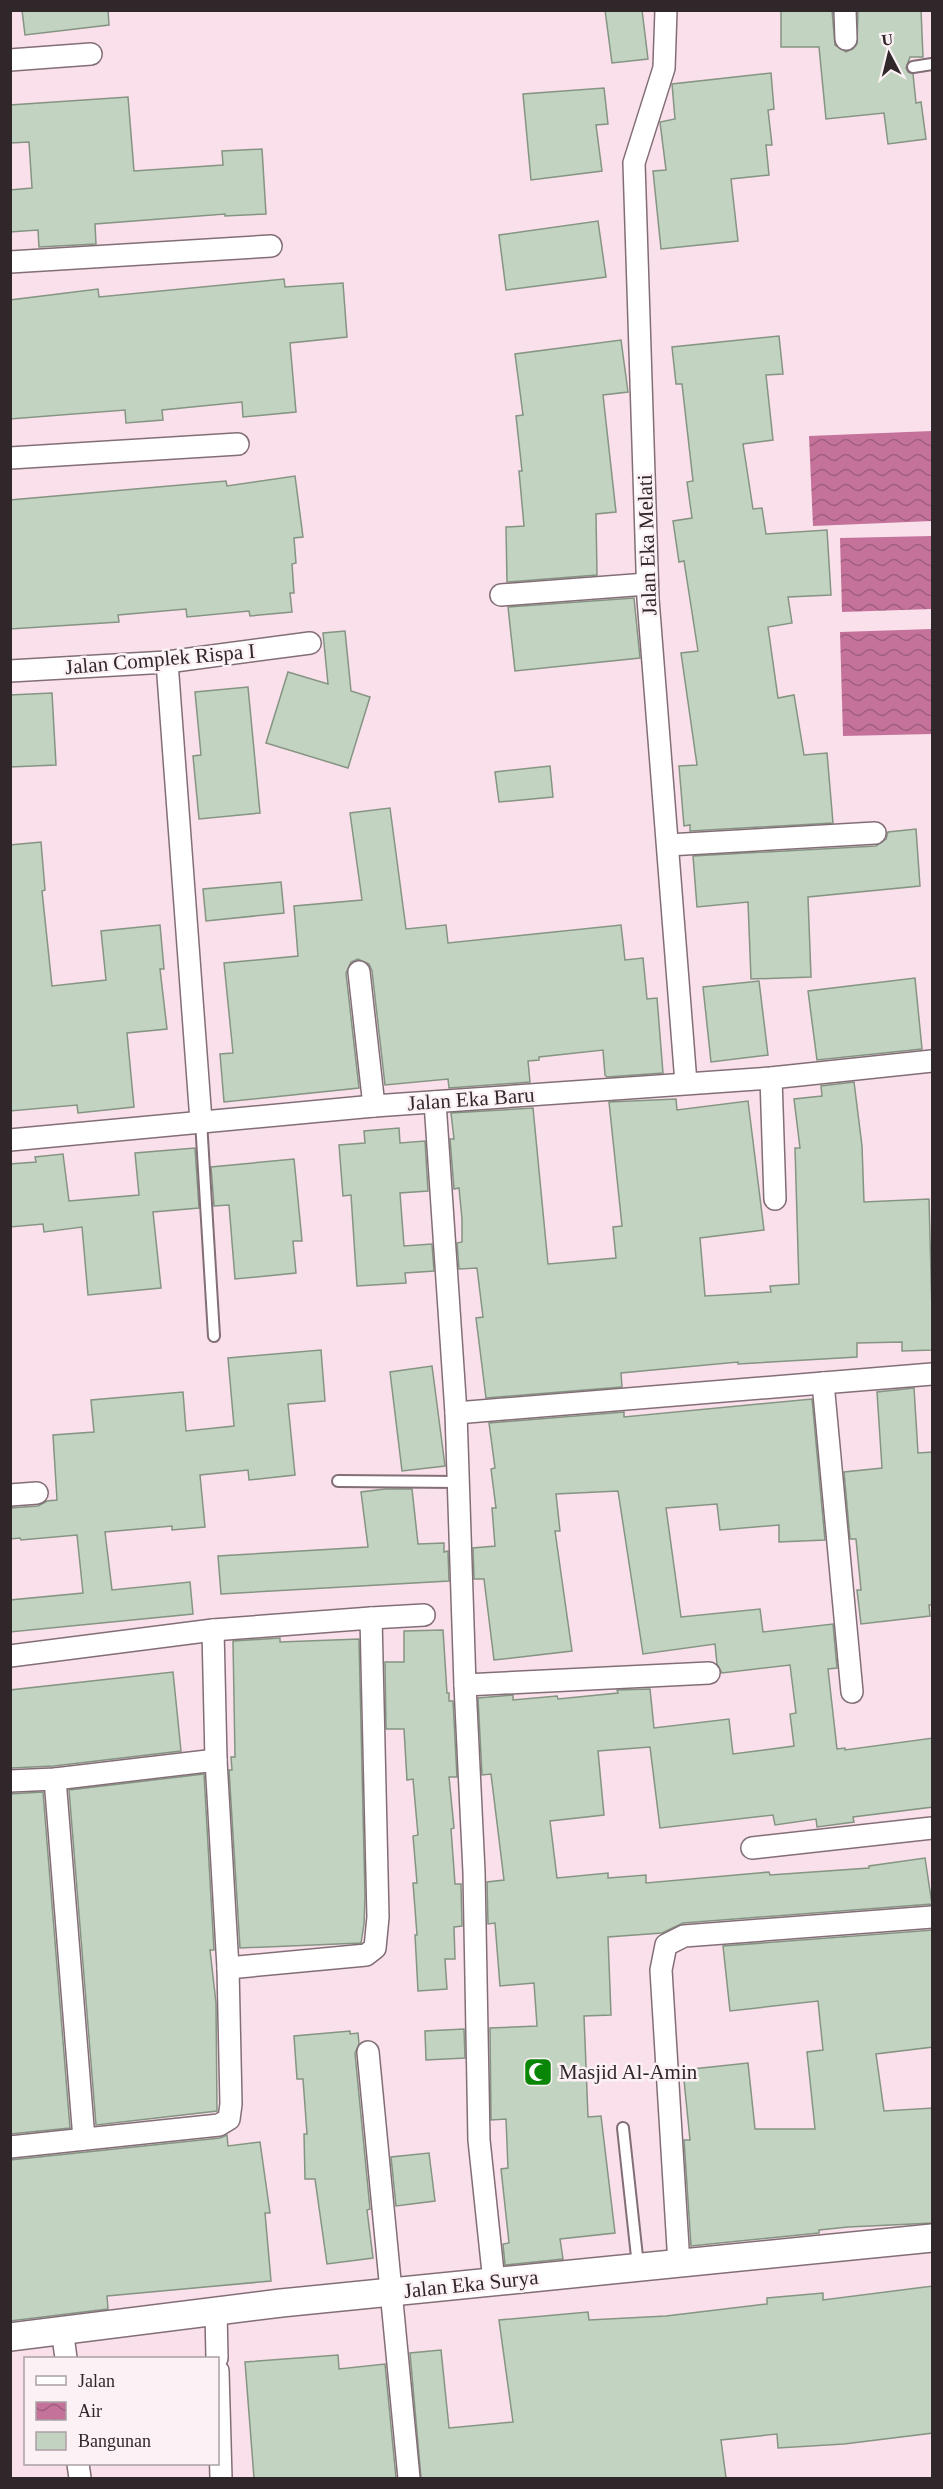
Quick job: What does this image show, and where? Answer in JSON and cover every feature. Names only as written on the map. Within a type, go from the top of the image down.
[{"type":"street","name":"Jalan Eka Melati","points":[[666,10],[664,68],[634,163],[647,584],[686,1083]]},
{"type":"street","points":[[845,10],[846,39]]},
{"type":"street","points":[[10,60],[91,54]]},
{"type":"street","points":[[10,262],[272,246]]},
{"type":"street","points":[[10,458],[238,444]]},
{"type":"street","points":[[501,595],[647,584]]},
{"type":"street","name":"Jalan Complek Rispa I","points":[[10,671],[167,662],[310,643]]},
{"type":"street","points":[[167,662],[201,1121]]},
{"type":"street","points":[[668,845],[875,833]]},
{"type":"street","points":[[359,972],[374,1106]]},
{"type":"street","name":"Jalan Eka Baru","points":[[10,1140],[374,1106],[771,1078],[933,1061]]},
{"type":"street","points":[[771,1078],[775,1199]]},
{"type":"street","points":[[435,1102],[459,1482],[465,1685],[474,1872],[479,2140],[494,2282]]},
{"type":"street","points":[[456,1413],[932,1374]]},
{"type":"street","points":[[823,1383],[852,1692]]},
{"type":"street","points":[[10,1495],[37,1493]]},
{"type":"street","points":[[10,1656],[213,1630],[424,1615]]},
{"type":"street","points":[[228,1968],[366,1955],[375,1948],[378,1917],[371,1618]]},
{"type":"street","points":[[10,2147],[219,2125],[226,2122],[230,2116],[228,1968],[216,1760],[213,1630]]},
{"type":"street","points":[[465,1685],[709,1673]]},
{"type":"street","points":[[10,1781],[55,1779],[216,1760]]},
{"type":"street","points":[[55,1779],[84,2139]]},
{"type":"street","points":[[752,1848],[933,1828]]},
{"type":"street","points":[[679,2264],[661,1970],[666,1945],[684,1936],[933,1917]]},
{"type":"street","points":[[368,2052],[409,2478]]},
{"type":"street","name":"Jalan Eka Surya","points":[[10,2337],[216,2311],[638,2266],[679,2264],[933,2238]]},
{"type":"street","points":[[216,2311],[217,2357]]},
{"type":"street","points":[[62,2330],[66,2357]]},
{"type":"street","points":[[219,2407],[221,2478]]},
{"type":"lane","points":[[913,67],[933,64]]},
{"type":"lane","points":[[201,1121],[214,1336]]},
{"type":"lane","points":[[338,1481],[459,1482]]},
{"type":"lane","points":[[623,2128],[638,2266]]},
{"type":"water","points":[[932,431],[932,521],[813,526],[809,436]]},
{"type":"water","points":[[932,536],[932,609],[842,612],[840,538]]},
{"type":"water","points":[[932,629],[932,734],[843,736],[840,632]]},
{"type":"building","points":[[22,10],[108,10],[109,25],[25,35]]},
{"type":"building","points":[[605,10],[642,10],[648,59],[612,63]]},
{"type":"building","points":[[781,10],[832,10],[835,45],[846,52],[857,44],[858,10],[921,10],[923,57],[910,57],[906,68],[913,74],[916,103],[921,102],[926,139],[888,144],[884,113],[826,119],[819,47],[781,47]]},
{"type":"building","points":[[771,73],[774,109],[768,110],[772,145],[766,145],[769,175],[731,179],[738,241],[661,249],[653,171],[666,170],[660,122],[675,119],[672,84]]},
{"type":"building","points":[[604,88],[608,124],[596,125],[602,171],[531,180],[523,94]]},
{"type":"building","points":[[128,97],[134,171],[223,165],[222,151],[262,149],[266,214],[225,216],[225,214],[95,224],[96,244],[39,247],[38,230],[10,232],[10,190],[32,188],[29,142],[10,143],[10,105]]},
{"type":"building","points":[[598,221],[606,277],[506,290],[499,235]]},
{"type":"building","points":[[284,279],[285,287],[343,283],[347,337],[290,343],[296,412],[243,417],[242,402],[162,410],[163,420],[126,423],[125,410],[10,419],[10,300],[98,289],[99,297]]},
{"type":"building","points":[[779,336],[783,374],[766,375],[773,440],[743,444],[753,509],[762,508],[766,534],[827,530],[831,595],[788,597],[792,623],[768,627],[778,698],[794,695],[804,755],[827,753],[833,823],[690,831],[690,825],[684,826],[679,766],[697,765],[681,653],[698,651],[684,561],[679,562],[673,521],[692,518],[687,482],[693,481],[682,384],[676,384],[672,347]]},
{"type":"building","points":[[621,340],[628,392],[603,395],[616,512],[596,514],[597,575],[507,582],[506,527],[524,526],[519,471],[522,471],[516,416],[523,415],[515,354]]},
{"type":"building","points":[[295,476],[303,537],[294,538],[296,563],[292,564],[294,593],[290,593],[292,612],[250,616],[249,611],[187,617],[186,609],[118,615],[119,622],[10,629],[10,500],[226,481],[227,486]]},
{"type":"building","points":[[634,598],[640,658],[515,671],[508,607]]},
{"type":"building","points":[[345,631],[351,691],[370,697],[348,768],[266,743],[288,672],[328,684],[323,633]]},
{"type":"building","points":[[248,687],[260,813],[199,819],[193,756],[201,755],[195,692]]},
{"type":"building","points":[[52,693],[56,765],[10,767],[10,695]]},
{"type":"building","points":[[550,766],[553,797],[499,802],[495,772]]},
{"type":"building","points":[[390,808],[406,929],[446,925],[448,943],[621,925],[625,960],[643,958],[647,999],[657,998],[663,1073],[607,1077],[603,1050],[539,1057],[539,1060],[528,1061],[530,1082],[449,1088],[448,1079],[385,1085],[372,971],[369,964],[358,959],[351,962],[346,973],[359,1088],[224,1102],[220,1054],[233,1053],[224,963],[298,956],[294,906],[362,900],[350,813]]},
{"type":"building","points":[[916,829],[920,886],[808,897],[811,977],[751,979],[748,902],[697,907],[693,856],[876,846],[886,839],[888,832]]},
{"type":"building","points":[[41,842],[45,890],[42,891],[52,986],[106,980],[101,931],[160,925],[164,969],[160,969],[167,1029],[127,1033],[134,1107],[78,1113],[77,1105],[10,1111],[10,845]]},
{"type":"building","points":[[281,882],[284,913],[206,921],[203,889]]},
{"type":"building","points":[[915,978],[922,1049],[817,1060],[808,991]]},
{"type":"building","points":[[759,981],[768,1055],[711,1062],[703,987]]},
{"type":"building","points":[[854,1082],[862,1146],[864,1202],[929,1199],[933,1350],[902,1351],[902,1342],[857,1343],[857,1357],[738,1364],[738,1362],[621,1373],[622,1387],[486,1398],[476,1318],[483,1317],[477,1268],[459,1269],[457,1243],[462,1242],[462,1219],[459,1188],[454,1189],[450,1139],[454,1139],[451,1113],[533,1108],[548,1264],[616,1258],[613,1227],[622,1226],[609,1102],[676,1099],[677,1110],[748,1101],[764,1230],[700,1238],[705,1296],[771,1292],[770,1286],[799,1284],[795,1148],[800,1148],[794,1099],[822,1096],[821,1086]]},
{"type":"building","points":[[399,1128],[400,1143],[425,1141],[428,1191],[400,1193],[404,1246],[432,1244],[434,1271],[405,1273],[406,1283],[357,1286],[351,1195],[343,1196],[339,1145],[365,1143],[364,1131]]},
{"type":"building","points":[[195,1148],[199,1208],[153,1212],[161,1288],[88,1295],[82,1227],[44,1232],[43,1224],[10,1227],[10,1164],[36,1162],[35,1157],[63,1154],[69,1201],[139,1195],[135,1153]]},
{"type":"building","points":[[294,1159],[302,1241],[293,1241],[296,1273],[235,1279],[229,1205],[214,1206],[211,1167]]},
{"type":"building","points":[[321,1350],[325,1401],[288,1404],[295,1475],[249,1480],[248,1470],[200,1475],[205,1527],[172,1530],[172,1526],[105,1532],[112,1590],[190,1582],[193,1614],[10,1632],[10,1600],[83,1593],[77,1535],[10,1539],[10,1508],[38,1506],[47,1501],[57,1500],[53,1435],[94,1432],[91,1400],[183,1392],[186,1431],[234,1426],[228,1358]]},
{"type":"building","points":[[432,1366],[445,1466],[402,1471],[390,1372]]},
{"type":"building","points":[[914,1388],[918,1453],[933,1452],[933,1605],[929,1605],[930,1616],[861,1624],[857,1590],[861,1590],[856,1539],[850,1539],[844,1472],[882,1468],[877,1392]]},
{"type":"building","points":[[812,1399],[825,1540],[779,1542],[779,1525],[720,1530],[717,1504],[666,1508],[681,1617],[760,1609],[763,1632],[833,1624],[837,1668],[828,1669],[837,1749],[845,1748],[845,1750],[933,1738],[933,1807],[853,1817],[854,1822],[817,1827],[816,1819],[775,1825],[773,1815],[660,1828],[650,1747],[598,1751],[604,1815],[550,1821],[557,1878],[608,1873],[608,1878],[646,1875],[646,1883],[769,1872],[770,1875],[869,1868],[869,1866],[925,1858],[932,1904],[683,1923],[662,1933],[608,1937],[611,2015],[584,2016],[588,2117],[601,2116],[615,2233],[560,2239],[563,2259],[505,2265],[503,2244],[509,2243],[501,2169],[508,2168],[506,2119],[491,2120],[490,2028],[537,2026],[534,1983],[500,1986],[495,1923],[488,1924],[487,1882],[504,1880],[491,1774],[482,1775],[478,1698],[513,1695],[513,1700],[557,1696],[558,1699],[618,1693],[617,1690],[650,1689],[654,1728],[729,1719],[733,1754],[794,1746],[790,1714],[796,1713],[790,1665],[722,1673],[717,1664],[715,1644],[643,1654],[618,1491],[556,1494],[560,1531],[555,1531],[572,1651],[494,1660],[484,1579],[474,1579],[473,1548],[495,1546],[492,1508],[496,1508],[491,1469],[495,1468],[489,1423],[624,1412],[624,1417]]},
{"type":"building","points":[[412,1489],[418,1544],[444,1543],[444,1552],[448,1551],[449,1581],[221,1594],[218,1556],[368,1547],[361,1492]]},
{"type":"building","points":[[443,1630],[447,1693],[449,1693],[449,1701],[453,1701],[457,1777],[449,1777],[454,1828],[451,1829],[455,1884],[461,1884],[462,1926],[454,1927],[455,1959],[445,1959],[447,1989],[418,1991],[413,1883],[417,1883],[413,1836],[418,1835],[413,1779],[407,1780],[404,1729],[386,1729],[385,1662],[404,1662],[404,1631]]},
{"type":"building","points":[[280,1638],[280,1642],[359,1639],[365,1896],[361,1943],[240,1948],[229,1770],[232,1770],[231,1757],[235,1757],[233,1641]]},
{"type":"building","points":[[173,1672],[181,1751],[54,1766],[11,1768],[10,1690]]},
{"type":"building","points":[[204,1774],[214,1950],[210,1950],[216,2003],[217,2111],[96,2125],[69,1790]]},
{"type":"building","points":[[43,1792],[70,2128],[10,2134],[10,1794]]},
{"type":"building","points":[[933,1930],[933,2047],[876,2054],[884,2111],[933,2108],[933,2223],[848,2227],[819,2230],[819,2233],[691,2246],[684,2140],[690,2140],[683,2070],[748,2063],[755,2129],[815,2129],[807,2052],[823,2050],[818,2001],[730,2011],[723,1946]]},
{"type":"building","points":[[464,2029],[465,2058],[426,2060],[425,2031]]},
{"type":"building","points":[[350,2031],[350,2034],[358,2033],[359,2044],[355,2053],[373,2258],[327,2264],[315,2179],[305,2179],[304,2134],[307,2134],[303,2079],[297,2079],[294,2036]]},
{"type":"building","points":[[227,2135],[228,2146],[260,2142],[270,2213],[265,2213],[271,2281],[107,2296],[108,2309],[10,2321],[10,2160],[220,2138]]},
{"type":"building","points":[[429,2153],[435,2201],[396,2206],[391,2157]]},
{"type":"building","points":[[933,2286],[933,2433],[844,2444],[778,2448],[777,2434],[721,2440],[726,2478],[421,2478],[410,2353],[441,2350],[449,2428],[513,2422],[499,2320],[588,2312],[589,2320],[666,2316],[767,2304],[767,2298],[823,2293],[823,2300]]},
{"type":"building","points":[[338,2355],[339,2369],[385,2364],[396,2478],[254,2478],[245,2362]]},
{"type":"place","name":"Masjid Al-Amin","points":[[538,2072]]}]
